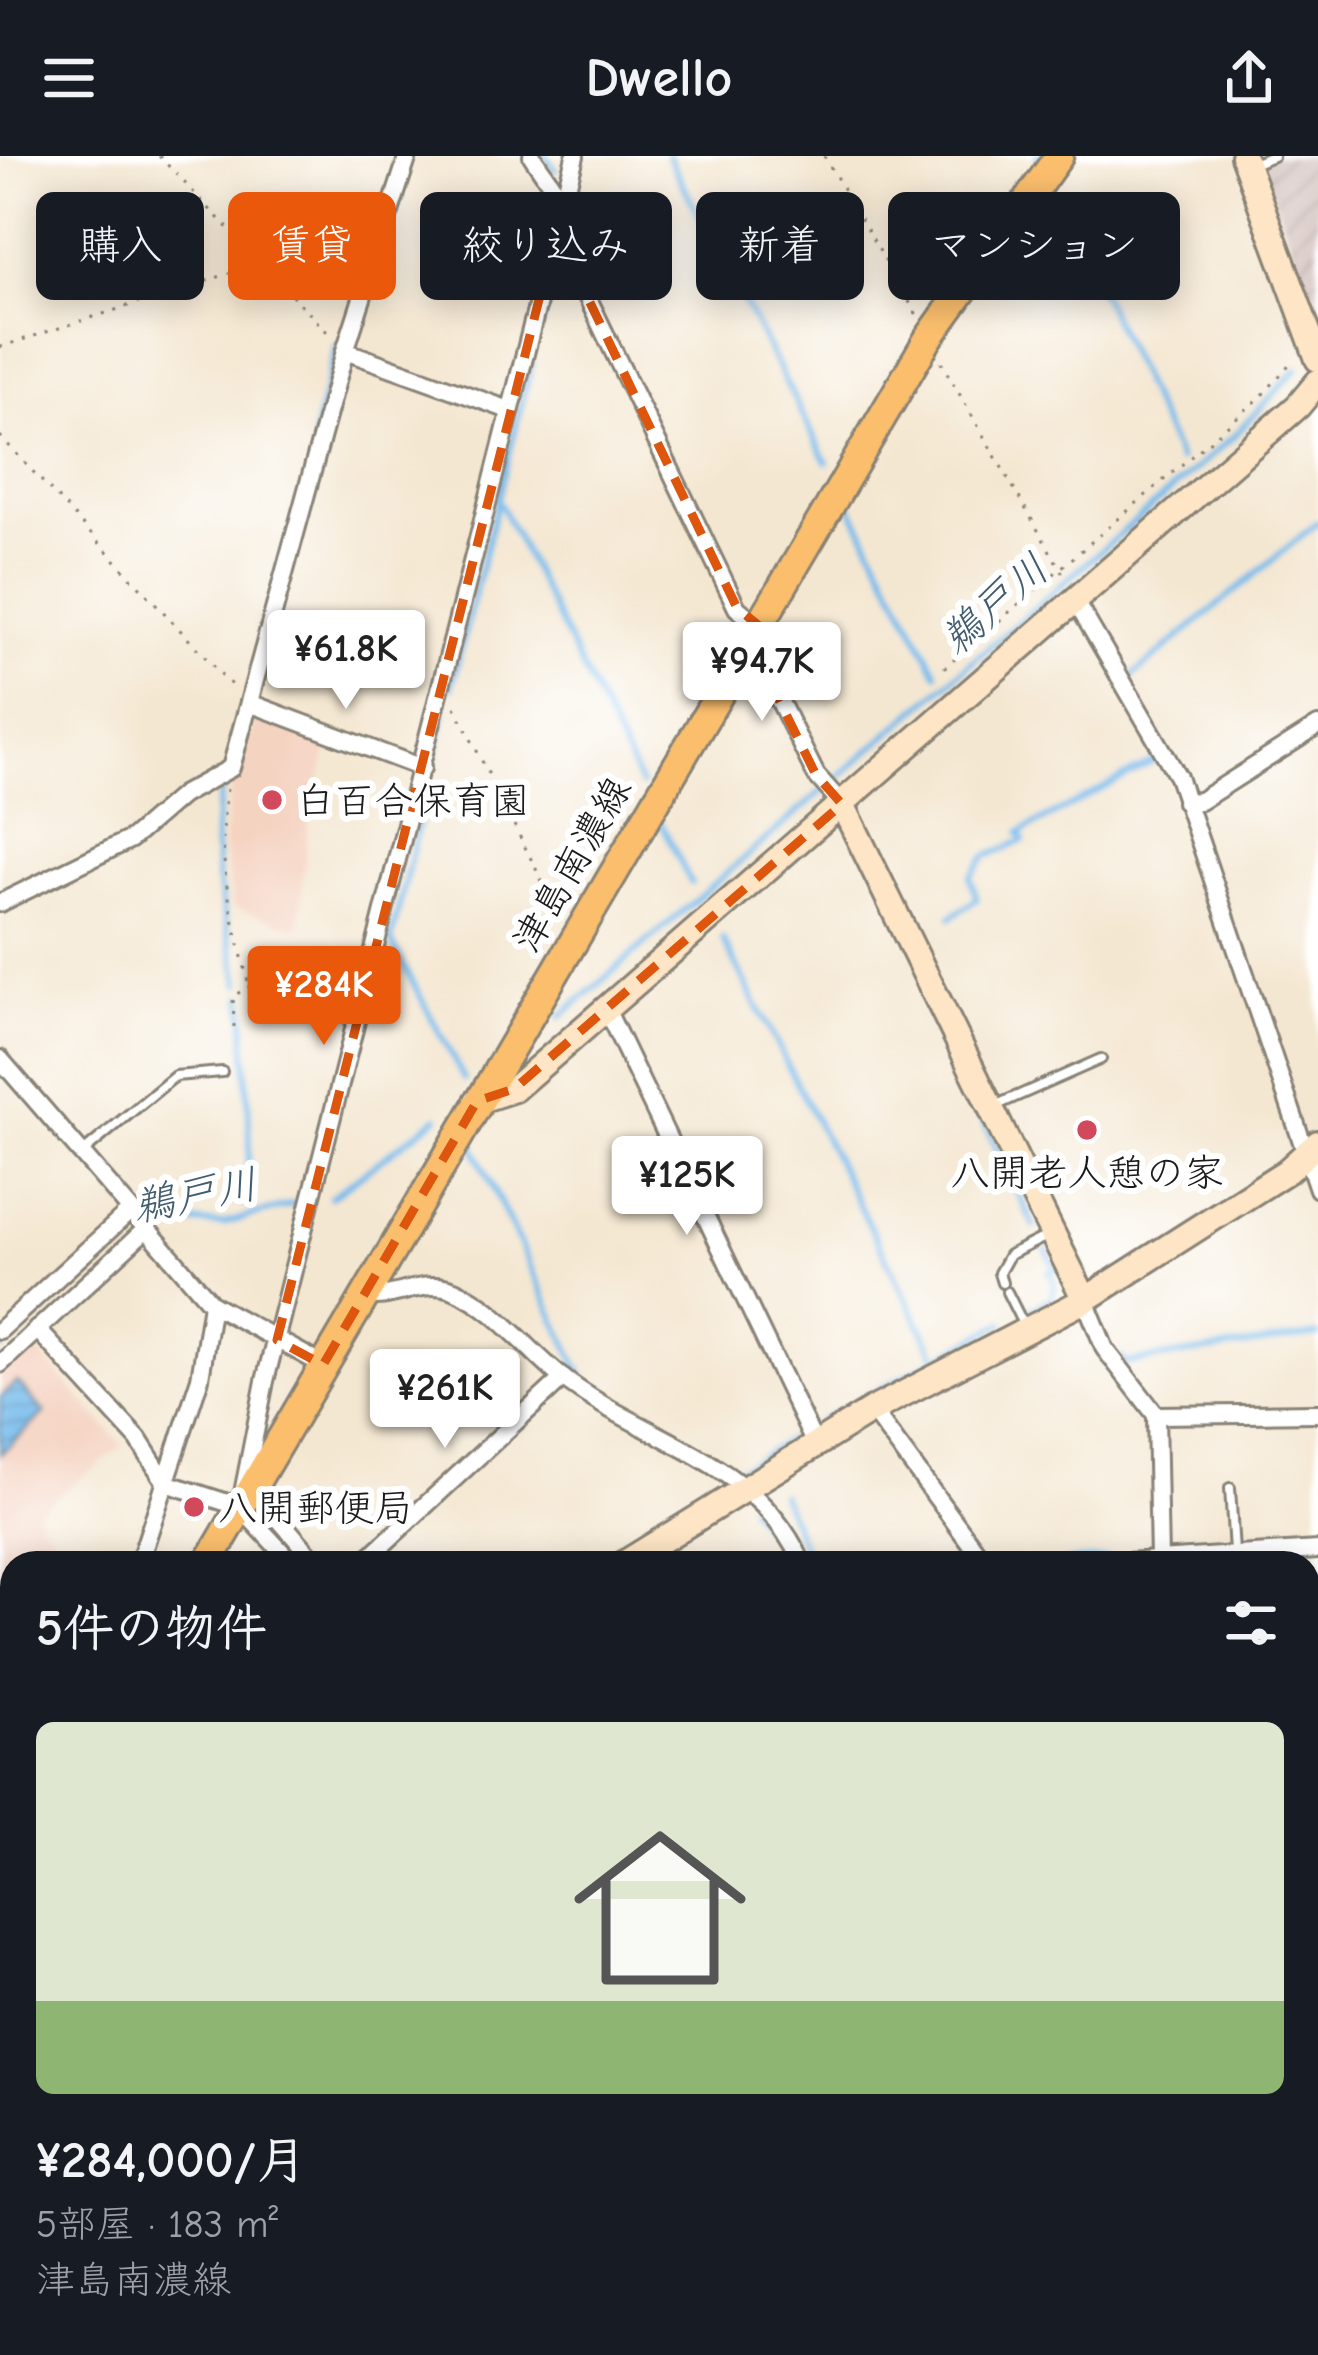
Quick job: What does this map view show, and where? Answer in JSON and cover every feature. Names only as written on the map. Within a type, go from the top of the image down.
[{"type":"main road","name":"津島南濃線","points":[[215,1551],[928,338],[1059,156]]},
{"type":"street","points":[[0,903],[131,839],[182,795],[231,767],[346,349],[408,156]]},
{"type":"street","points":[[532,156],[556,192]]},
{"type":"street","points":[[566,192],[575,156]]},
{"type":"street","points":[[1245,161],[1314,349]]},
{"type":"street","points":[[284,1551],[246,1497],[278,1340],[538,300]]},
{"type":"street","points":[[589,300],[737,608],[753,632],[819,778],[838,800],[1105,1349],[1156,1415],[1159,1551]]},
{"type":"street","points":[[346,349],[509,410]]},
{"type":"street","points":[[477,1102],[514,1089],[838,800],[1076,602],[1298,406],[1318,382]]},
{"type":"street","points":[[1076,602],[1178,778],[1250,997],[1313,1147],[1318,1189]]},
{"type":"street","points":[[252,704],[422,768]]},
{"type":"street","points":[[1185,802],[1200,801],[1318,726]]},
{"type":"street","points":[[606,1009],[815,1444]]},
{"type":"street","points":[[0,1059],[212,1304],[323,1364]]},
{"type":"street","points":[[644,1551],[872,1411],[1085,1300],[1313,1147]]},
{"type":"street","points":[[0,1364],[137,1219]]},
{"type":"street","points":[[0,1330],[137,1219]]},
{"type":"street","points":[[364,1295],[428,1284],[475,1300],[563,1378],[722,1466],[795,1551]]},
{"type":"street","points":[[144,1551],[200,1378],[212,1304]]},
{"type":"street","points":[[37,1329],[138,1439],[166,1483],[246,1497],[304,1551]]},
{"type":"street","points":[[376,1551],[563,1378]]},
{"type":"street","points":[[872,1411],[976,1551]]},
{"type":"street","points":[[1156,1415],[1318,1413]]},
{"type":"lane","points":[[1245,161],[1273,156]]},
{"type":"lane","points":[[991,1108],[1101,1059]]},
{"type":"lane","points":[[81,1154],[175,1076],[222,1072]]},
{"type":"lane","points":[[1026,1330],[999,1274],[1009,1255],[1052,1234]]},
{"type":"lane","points":[[1230,1488],[1234,1551]]},
{"type":"path","points":[[158,156],[228,231]]},
{"type":"path","points":[[824,156],[1059,570]]},
{"type":"path","points":[[0,346],[228,274]]},
{"type":"path","points":[[296,300],[346,349]]},
{"type":"path","points":[[944,668],[1314,349]]},
{"type":"path","points":[[0,436],[252,704]]},
{"type":"path","points":[[442,694],[451,699],[572,940]]},
{"type":"path","points":[[231,767],[220,850],[249,987]]},
{"type":"path","points":[[234,1027],[232,997],[249,987],[360,1012]]},
{"type":"highlighted area","points":[[556,232],[737,608],[758,625],[749,639],[816,775],[842,804],[514,1089],[477,1101],[323,1365],[277,1340]]},
{"type":"shaded area","points":[[1259,156],[1318,156],[1318,319]]},
{"type":"shaded area","name":"白百合保育園","points":[[259,714],[330,738],[308,826],[299,929],[233,907],[223,842],[233,774]]},
{"type":"shaded area","points":[[31,1344],[123,1446],[35,1513],[64,1551],[0,1551],[0,1373]]},
{"type":"water","points":[[17,1382],[45,1413],[0,1454],[0,1398]]},
{"type":"waterway","points":[[546,156],[555,170]]},
{"type":"waterway","points":[[668,156],[827,462]]},
{"type":"waterway","points":[[541,326],[548,300]]},
{"type":"waterway","points":[[1104,300],[1179,460]]},
{"type":"waterway","points":[[314,435],[336,346]]},
{"type":"waterway","points":[[451,688],[532,362]]},
{"type":"waterway","name":"鵜戸川","points":[[560,1017],[1235,435],[1297,369]]},
{"type":"waterway","points":[[498,500],[641,785]]},
{"type":"waterway","points":[[850,505],[937,673]]},
{"type":"waterway","points":[[1129,679],[1318,522]]},
{"type":"waterway","points":[[444,715],[391,941],[464,1079]]},
{"type":"waterway","points":[[951,917],[977,899],[970,877],[985,857],[1024,840],[1019,833],[1158,759],[1155,754]]},
{"type":"waterway","points":[[224,779],[216,857],[240,984]]},
{"type":"waterway","points":[[661,823],[691,883]]},
{"type":"waterway","points":[[723,939],[936,1356]]},
{"type":"waterway","points":[[243,996],[250,1140],[245,1205]]},
{"type":"waterway","points":[[923,997],[1034,1226]]},
{"type":"waterway","name":"鵜戸川","points":[[331,1197],[438,1117]]},
{"type":"waterway","points":[[473,1146],[587,1386]]},
{"type":"waterway","name":"鵜戸川","points":[[0,1349],[131,1229],[157,1222],[223,1224],[300,1202]]},
{"type":"waterway","points":[[1026,1312],[1052,1297],[1055,1284],[1049,1272],[1056,1269],[1046,1249]]},
{"type":"waterway","points":[[819,1422],[1003,1323]]},
{"type":"waterway","points":[[1122,1358],[1126,1363],[1318,1335]]},
{"type":"waterway","points":[[599,1393],[736,1471],[802,1432]]},
{"type":"waterway","points":[[781,1494],[805,1551]]},
{"type":"waterway","points":[[750,1507],[767,1531],[782,1539]]},
{"type":"waterway","points":[[258,1508],[277,1529]]},
{"type":"place","name":"白百合保育園","points":[[272,800]]},
{"type":"place","name":"八開老人憩の家","points":[[1087,1130]]},
{"type":"place","name":"八開郵便局","points":[[194,1507]]}]
